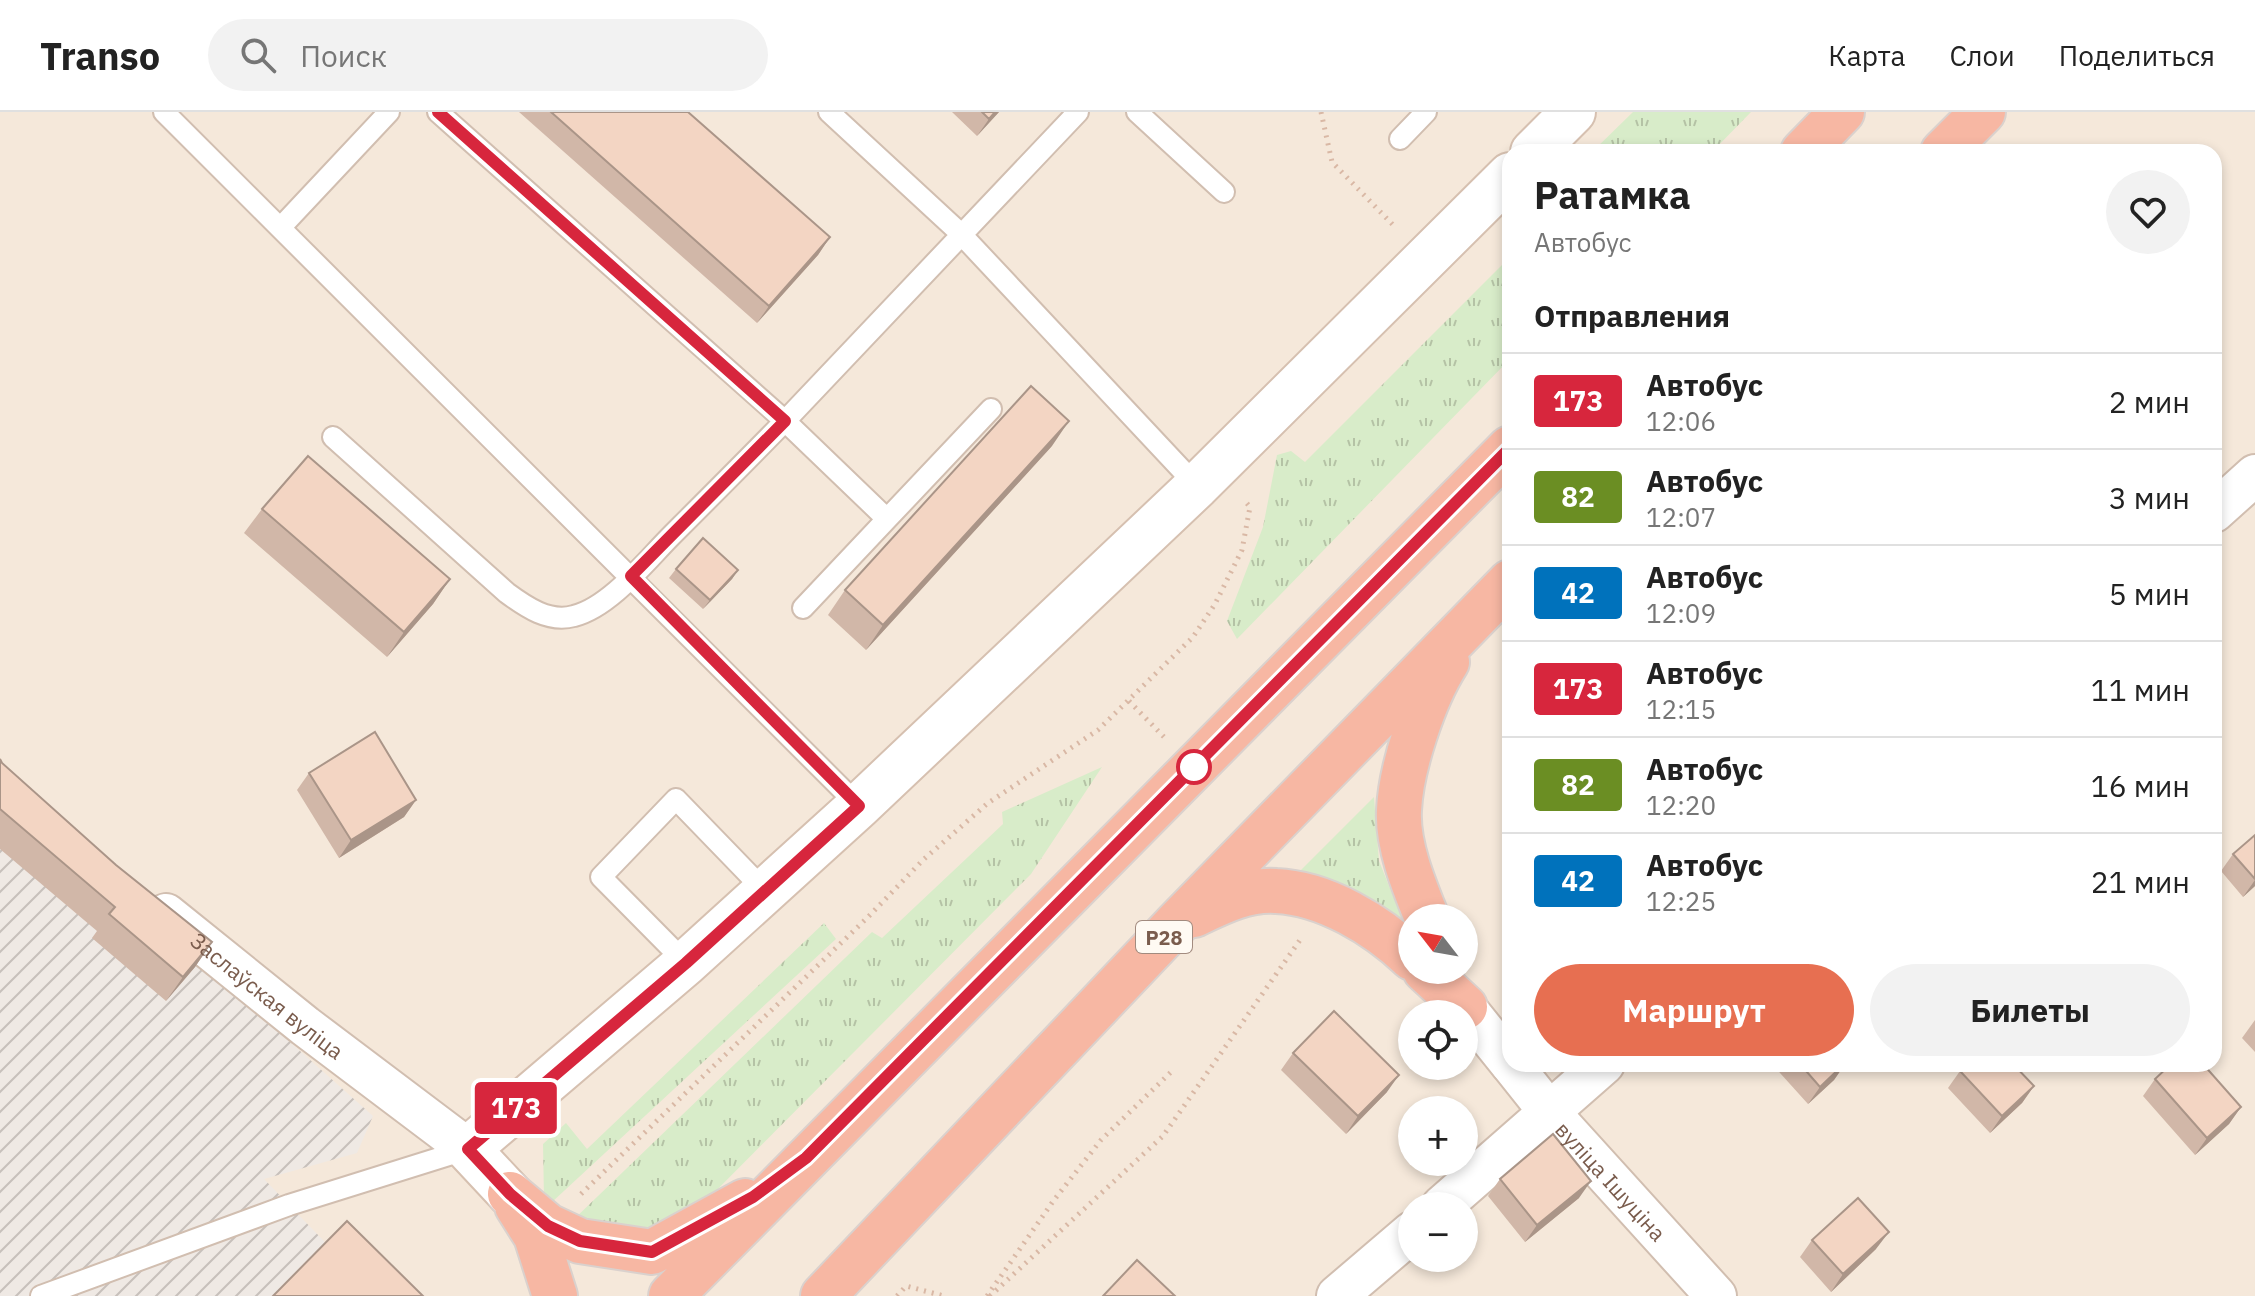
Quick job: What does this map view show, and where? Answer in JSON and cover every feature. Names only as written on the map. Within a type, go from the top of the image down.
[{"type":"highway","points":[[1811,144],[1842,112]]},
{"type":"highway","points":[[1951,144],[1983,112]]},
{"type":"highway","points":[[671,1296],[1502,456]]},
{"type":"highway","name":"Р28","points":[[823,1296],[1177,923],[1502,590]]},
{"type":"highway","points":[[1421,904],[1408,871],[1399,811],[1411,747],[1436,679],[1479,612]]},
{"type":"highway","points":[[1177,923],[1229,898],[1275,891],[1315,898],[1349,914],[1398,945]]},
{"type":"highway","points":[[510,1194],[548,1226],[580,1241],[652,1252],[753,1197],[806,1158]]},
{"type":"highway","points":[[510,1194],[536,1236],[555,1296]]},
{"type":"street","points":[[1541,144],[1573,112]]},
{"type":"street","points":[[510,1194],[468,1149],[686,963],[1216,488],[1502,184]]},
{"type":"street","points":[[2222,505],[2255,475]]},
{"type":"street","name":"Заслаўская вуліца","points":[[138,891],[305,1026],[468,1149]]},
{"type":"street","name":"вуліца Ішуціна","points":[[1457,989],[1502,1052]]},
{"type":"street","name":"вуліца Ішуціна","points":[[1517,1072],[1550,1113],[1716,1296]]},
{"type":"street","points":[[1458,1192],[1595,1072]]},
{"type":"street","points":[[1337,1296],[1398,1244]]},
{"type":"lane","points":[[164,112],[859,806]]},
{"type":"lane","points":[[281,227],[389,112]]},
{"type":"lane","points":[[438,112],[785,421],[887,519]]},
{"type":"lane","points":[[829,112],[960,233],[1216,488]]},
{"type":"lane","points":[[333,437],[528,609],[550,616],[572,617],[597,607],[785,421],[1078,112]]},
{"type":"lane","points":[[1137,112],[1224,192]]},
{"type":"lane","points":[[1400,139],[1426,112]]},
{"type":"lane","points":[[803,608],[991,409]]},
{"type":"lane","points":[[686,963],[601,877],[676,799],[766,892]]},
{"type":"lane","points":[[41,1296],[289,1205],[468,1149]]},
{"type":"path","points":[[1321,112],[1332,162],[1405,238]]},
{"type":"path","points":[[548,1226],[923,860],[988,803],[1098,730],[1193,637],[1215,604],[1242,550],[1250,507],[1216,488]]},
{"type":"path","points":[[988,1296],[1163,1136],[1299,941],[1323,924],[1349,914]]},
{"type":"path","points":[[988,1296],[1054,1200],[1101,1140],[1171,1072]]},
{"type":"path","points":[[897,1296],[906,1286],[944,1296]]},
{"type":"shaded area","points":[[0,112],[2255,112],[2255,1296],[0,1296]]},
{"type":"shaded area","points":[[0,792],[199,961],[373,1116],[357,1153],[264,1179],[377,1296],[0,1296]]},
{"type":"green space","points":[[1633,112],[1751,112],[1720,144],[1600,144]]},
{"type":"green space","points":[[1502,265],[1502,367],[1237,639],[1227,621],[1263,527],[1277,455],[1291,451],[1305,462]]},
{"type":"green space","points":[[1102,767],[1031,874],[688,1219],[662,1233],[570,1223],[872,932],[882,938],[1003,824],[1002,812]]},
{"type":"green space","points":[[1374,797],[1379,861],[1398,908],[1398,925],[1290,881]]},
{"type":"green space","points":[[824,923],[836,939],[551,1203],[544,1199],[543,1144],[566,1123],[587,1149]]},
{"type":"building","points":[[551,112],[688,112],[830,237],[769,306]]},
{"type":"building","points":[[982,112],[995,112],[989,119]]},
{"type":"building","points":[[1031,386],[1069,421],[883,625],[845,590]]},
{"type":"building","points":[[308,456],[450,579],[404,632],[262,509]]},
{"type":"building","points":[[703,538],[738,570],[710,600],[676,569]]},
{"type":"building","points":[[375,732],[416,800],[351,840],[309,773]]},
{"type":"building","points":[[0,759],[116,865],[212,942],[183,977],[109,914],[115,907],[0,809]]},
{"type":"building","points":[[2255,835],[2255,879],[2233,854]]},
{"type":"building","points":[[1334,1011],[1398,1076],[1358,1116],[1293,1053]]},
{"type":"building","points":[[1807,1072],[1836,1072],[1820,1087]]},
{"type":"building","points":[[1961,1072],[2021,1072],[2034,1086],[2002,1116]]},
{"type":"building","points":[[2162,1072],[2210,1072],[2241,1107],[2207,1138],[2155,1079]]},
{"type":"building","points":[[1553,1134],[1591,1181],[1537,1225],[1500,1179]]},
{"type":"building","points":[[1858,1198],[1889,1232],[1843,1274],[1812,1240]]},
{"type":"building","points":[[347,1221],[423,1296],[273,1296]]},
{"type":"building","points":[[1137,1260],[1175,1296],[1103,1296]]},
{"type":"bus line","name":"173","points":[[438,112],[785,421],[631,576],[833,776],[859,806],[686,963],[468,1149],[510,1194],[548,1226],[580,1241],[652,1252],[753,1197],[806,1158],[1502,456]]}]
